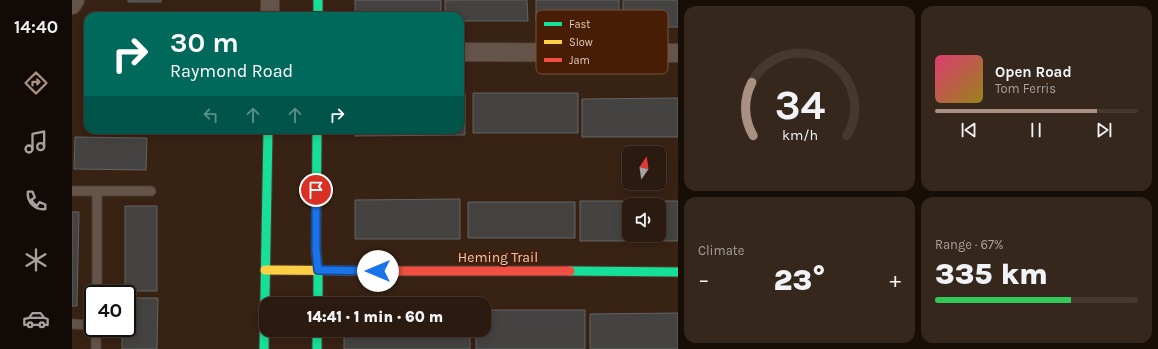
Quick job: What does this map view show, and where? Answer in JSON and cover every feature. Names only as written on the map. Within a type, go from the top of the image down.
[{"type":"street","points":[[72,5],[76,0]]},
{"type":"street","points":[[270,0],[270,12]]},
{"type":"street","points":[[318,0],[318,12]]},
{"type":"street","points":[[464,52],[536,52]]},
{"type":"street","points":[[668,53],[678,53]]},
{"type":"street","points":[[264,349],[268,134]]},
{"type":"street","points":[[317,134],[316,250],[318,297]]},
{"type":"street","name":"Heming Trail","points":[[265,270],[678,272]]},
{"type":"street","points":[[317,349],[318,337]]},
{"type":"lane","points":[[72,191],[151,191]]},
{"type":"lane","points":[[97,191],[97,285]]},
{"type":"lane","points":[[72,324],[84,325]]},
{"type":"lane","points":[[96,337],[96,349]]},
{"type":"building","points":[[128,0],[161,0],[161,2],[128,2]]},
{"type":"building","points":[[355,0],[441,0],[441,12],[355,12]]},
{"type":"building","points":[[445,0],[527,0],[528,21],[464,21],[464,12],[445,12]]},
{"type":"building","points":[[536,0],[619,0],[619,10],[536,10]]},
{"type":"building","points":[[623,0],[678,0],[678,27],[668,27],[668,10],[623,10]]},
{"type":"building","points":[[465,93],[465,135],[355,136],[355,134],[464,134]]},
{"type":"building","points":[[473,93],[578,93],[578,133],[473,133]]},
{"type":"building","points":[[678,98],[678,137],[582,137],[582,99]]},
{"type":"building","points":[[75,137],[147,138],[146,170],[74,169]]},
{"type":"building","points":[[460,199],[460,239],[355,239],[355,200]]},
{"type":"building","points":[[580,201],[622,201],[622,241],[580,241]]},
{"type":"building","points":[[666,201],[678,201],[678,241],[666,241]]},
{"type":"building","points":[[468,202],[575,202],[575,238],[468,238]]},
{"type":"building","points":[[125,206],[157,206],[157,291],[136,291],[136,285],[125,285]]},
{"type":"building","points":[[72,212],[79,212],[77,306],[72,306]]},
{"type":"building","points":[[136,298],[158,298],[157,349],[122,349],[122,337],[136,337]]},
{"type":"building","points":[[491,310],[585,310],[585,349],[476,349],[476,337],[491,337]]},
{"type":"building","points":[[678,313],[678,349],[590,349],[590,314]]},
{"type":"building","points":[[344,337],[470,337],[470,349],[344,349]]},
{"type":"traffic: fast","points":[[318,0],[318,12]]},
{"type":"traffic: fast","points":[[264,349],[268,134]]},
{"type":"traffic: fast","points":[[317,134],[316,250],[318,297]]},
{"type":"traffic: fast","points":[[570,271],[678,272]]},
{"type":"traffic: fast","points":[[317,337],[317,349]]},
{"type":"traffic: slow","points":[[265,270],[397,271]]},
{"type":"traffic: jam","points":[[397,271],[570,271]]},
{"type":"route","points":[[316,190],[316,250],[318,270],[378,271]]}]
